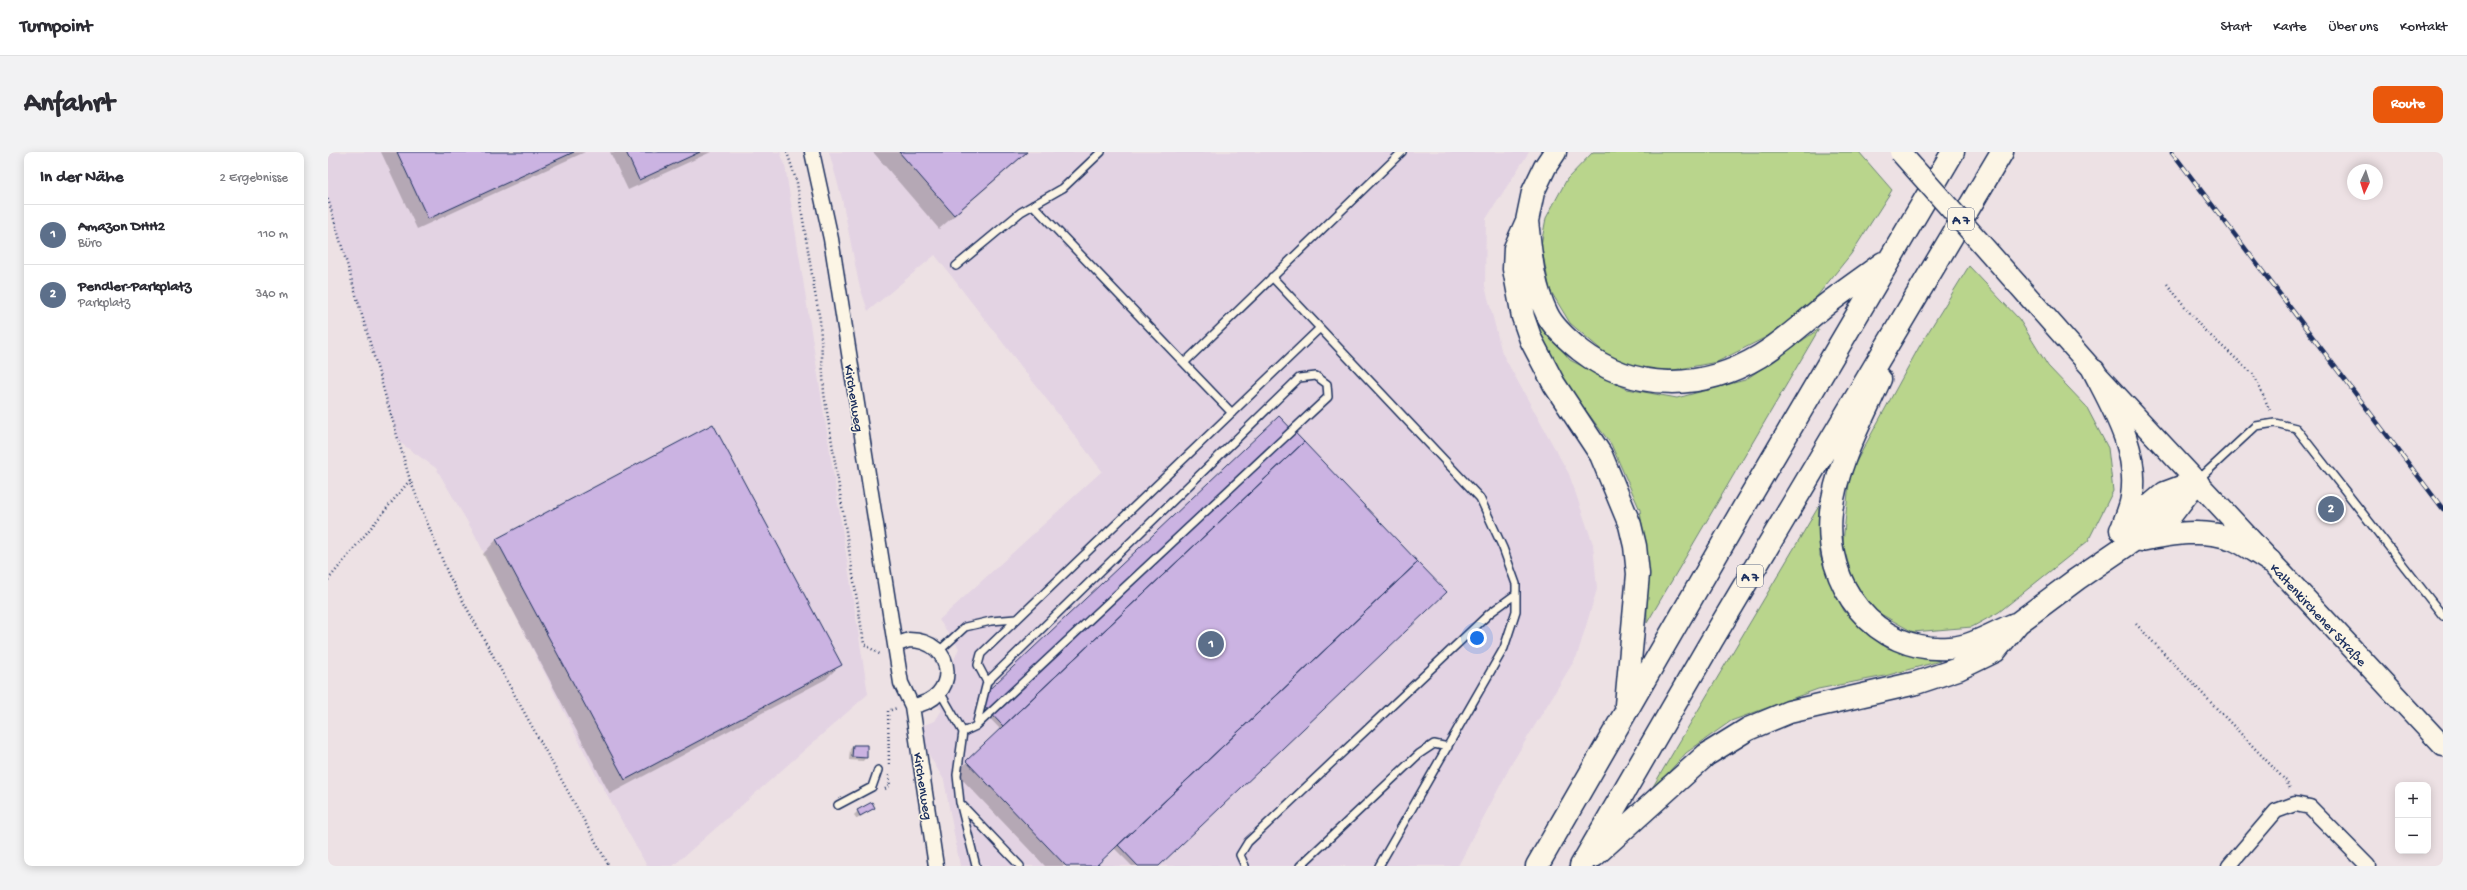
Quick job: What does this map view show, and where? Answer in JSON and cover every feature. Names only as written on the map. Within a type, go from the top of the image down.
[{"type":"highway","points":[[1555,152],[1545,167],[1533,192],[1527,221],[1514,248],[1514,269],[1523,317],[1531,340],[1554,384],[1600,455],[1625,511],[1635,546],[1636,595],[1626,710]]},
{"type":"highway","points":[[1537,866],[1626,710],[1953,152]]},
{"type":"highway","name":"A 7","points":[[1582,866],[1708,647],[2002,152]]},
{"type":"highway","points":[[1527,221],[1534,280],[1548,316],[1570,342],[1596,363],[1633,378],[1657,383],[1682,382],[1707,377],[1735,368],[1760,356],[1801,328],[1821,308],[1890,258]]},
{"type":"highway","points":[[1921,287],[1840,470],[1831,513],[1832,556],[1843,587],[1860,612],[1883,631],[1910,644],[1930,648],[1951,648],[1968,644],[2018,623]]},
{"type":"highway","points":[[2094,371],[2122,426],[2132,464],[2132,497],[2129,535]]},
{"type":"highway","points":[[1582,866],[1706,755],[1748,729],[1789,712],[1916,683],[1958,669],[1995,651],[2018,623],[2077,579],[2129,535],[2165,493],[2197,481]]},
{"type":"highway","points":[[2129,535],[2210,533],[2234,539],[2270,561]]},
{"type":"main road","name":"Kaltenkirchener Straße","points":[[1900,152],[2094,371],[2443,746]]},
{"type":"street","name":"Kirchenweg","points":[[812,152],[831,239],[901,683],[912,706],[936,866]]},
{"type":"street","points":[[895,645],[909,640],[920,640],[930,644],[938,651],[944,660],[947,671],[945,682],[940,692],[933,700],[912,706]]},
{"type":"street","points":[[2229,866],[2276,811],[2294,804],[2310,807],[2368,866]]},
{"type":"lane","points":[[956,266],[1021,212],[1063,188],[1101,152]]},
{"type":"lane","points":[[1184,363],[1402,152]]},
{"type":"lane","points":[[1033,205],[1232,413]]},
{"type":"lane","points":[[1272,278],[1480,498],[1503,548],[1516,584],[1516,611],[1504,648],[1380,866]]},
{"type":"lane","points":[[987,682],[978,665],[981,654],[1320,328]]},
{"type":"lane","points":[[964,732],[976,726],[1328,398],[1327,384],[1316,376],[1299,378],[987,682],[976,726]]},
{"type":"lane","points":[[2197,481],[2256,426],[2275,423],[2296,428],[2443,616]]},
{"type":"lane","points":[[1245,866],[1240,855],[1248,842],[1490,613],[1516,594]]},
{"type":"lane","points":[[938,651],[964,626],[991,621],[1016,619]]},
{"type":"lane","points":[[940,692],[964,732],[957,775],[960,804],[976,866]]},
{"type":"lane","points":[[1300,866],[1419,754],[1434,744],[1448,747]]},
{"type":"lane","points":[[838,805],[872,788],[878,770]]},
{"type":"lane","points":[[960,804],[1020,866]]},
{"type":"path","points":[[787,152],[797,182],[818,306],[824,393],[864,644],[899,666]]},
{"type":"path","points":[[328,199],[410,480],[448,574],[609,866]]},
{"type":"path","points":[[2167,284],[2202,328],[2254,375],[2275,423]]},
{"type":"path","points":[[328,580],[410,480]]},
{"type":"path","points":[[2136,624],[2286,781],[2293,793],[2294,804]]},
{"type":"shaded area","points":[[328,152],[780,152],[785,165],[868,694],[673,866],[647,866],[596,775],[474,533],[436,468],[399,442],[328,200]]},
{"type":"shaded area","points":[[829,152],[1529,152],[1486,219],[1485,286],[1502,353],[1569,474],[1593,544],[1597,589],[1577,656],[1512,763],[1458,866],[960,866],[944,780],[929,755],[921,726],[935,721],[942,710],[936,704],[959,648],[939,620],[1102,471],[935,255],[868,311],[859,284],[842,199]]},
{"type":"green space","points":[[1593,152],[1859,152],[1892,190],[1851,254],[1813,301],[1774,333],[1717,362],[1674,370],[1639,371],[1606,354],[1570,323],[1550,290],[1541,245],[1546,218],[1567,179]]},
{"type":"green space","points":[[1969,266],[2019,319],[2048,366],[2086,406],[2108,448],[2113,491],[2088,541],[1999,612],[1972,627],[1913,632],[1870,608],[1851,575],[1843,543],[1850,473],[1919,347]]},
{"type":"green space","points":[[1524,282],[1540,322],[1570,360],[1627,389],[1677,398],[1745,380],[1819,329],[1647,623],[1646,561],[1640,510],[1611,444],[1557,372],[1534,327]]},
{"type":"green space","points":[[1819,506],[1820,556],[1844,611],[1887,648],[1940,661],[1885,676],[1818,689],[1731,721],[1686,753],[1648,795]]},
{"type":"building","points":[[397,152],[574,152],[428,219]]},
{"type":"building","points":[[626,152],[700,152],[639,180]]},
{"type":"building","points":[[899,152],[1027,152],[954,215]]},
{"type":"building","points":[[1279,416],[1304,442],[1003,726],[978,700]]},
{"type":"building","points":[[713,424],[842,665],[625,780],[496,539]]},
{"type":"building","points":[[1304,442],[1418,562],[1096,866],[1066,866],[966,761]]},
{"type":"building","points":[[1418,562],[1447,592],[1159,866],[1138,866],[1118,845]]},
{"type":"building","points":[[853,745],[867,745],[867,758],[852,757]]},
{"type":"building","points":[[872,802],[875,808],[860,816],[857,810]]},
{"type":"railway","points":[[2172,152],[2443,509]]},
{"type":"place","name":"Pendler-Parkplatz","points":[[2331,509]]},
{"type":"place","name":"Amazon DHH2","points":[[1211,644]]}]
